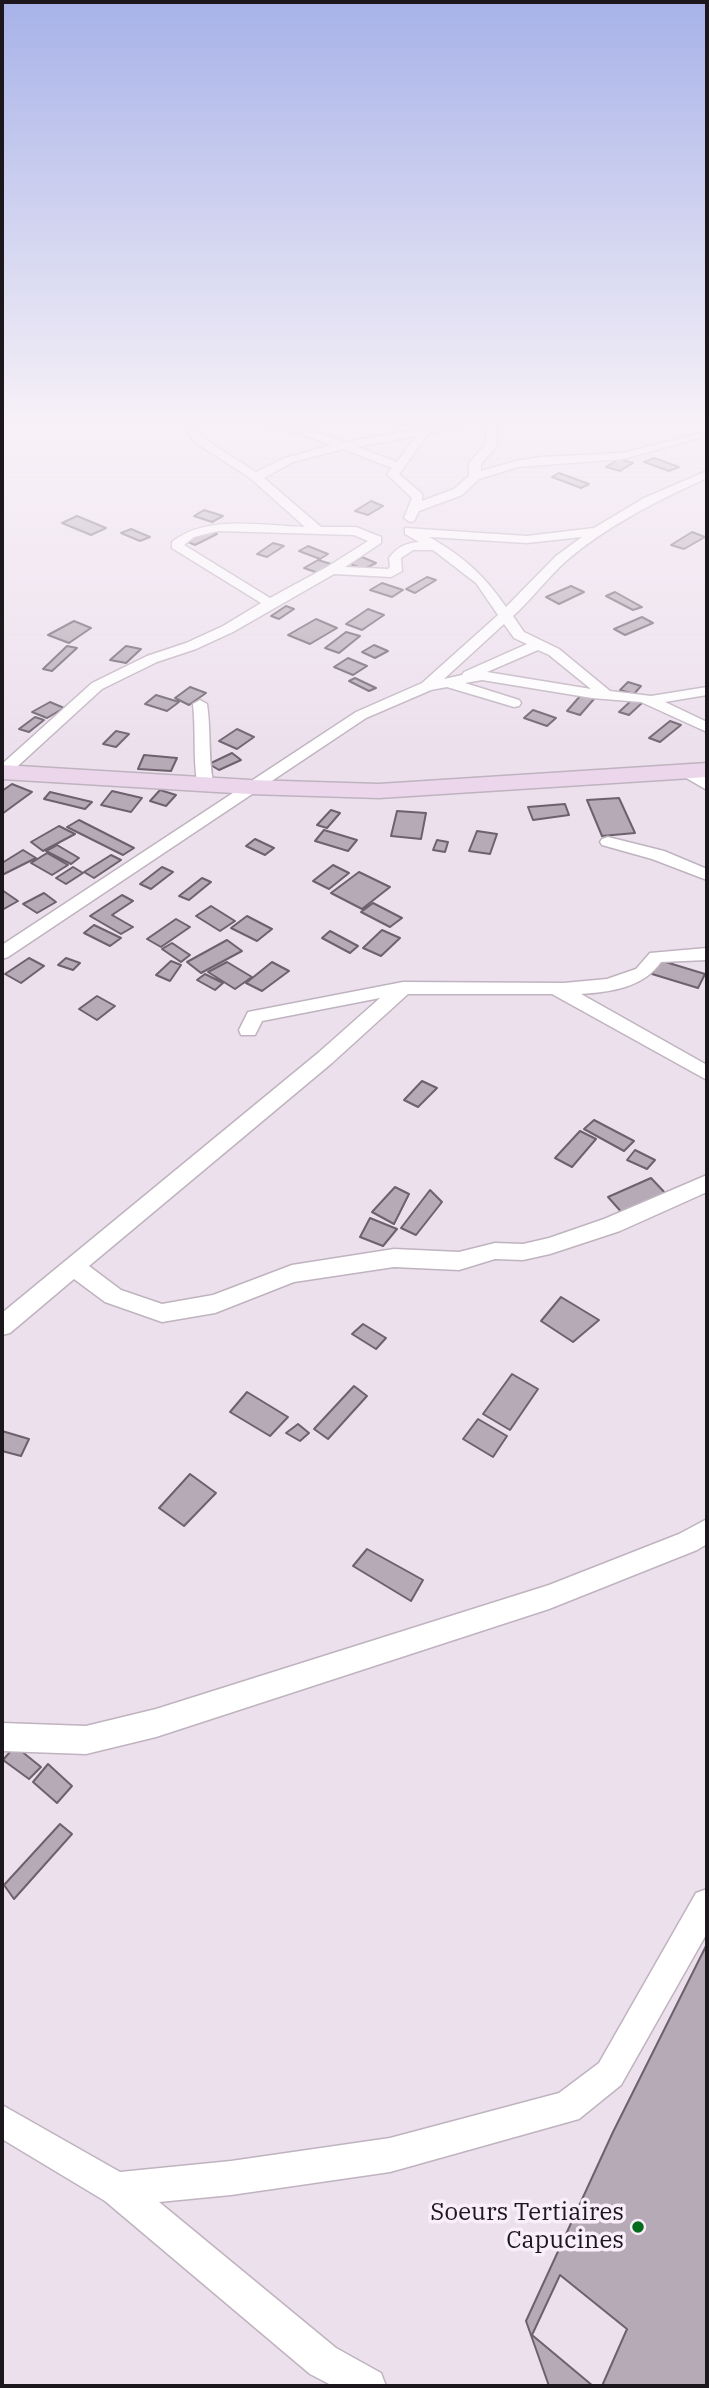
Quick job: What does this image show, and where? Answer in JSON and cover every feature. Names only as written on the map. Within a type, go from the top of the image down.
[{"type":"street","points":[[189,534],[176,545],[270,603]]},
{"type":"street","points":[[2,772],[97,686],[143,663],[228,629],[377,543],[377,540],[364,534]]},
{"type":"street","points":[[416,534],[466,566],[488,586],[519,635],[554,652],[607,695]]},
{"type":"street","points":[[450,534],[514,540],[576,534]]},
{"type":"street","points":[[433,684],[504,614],[519,603],[561,559],[593,534]]},
{"type":"street","points":[[332,570],[391,573],[397,568],[395,558],[404,549],[418,545],[438,546]]},
{"type":"street","points":[[466,677],[495,661],[537,645]]},
{"type":"street","points":[[2,953],[361,715],[433,684],[466,677],[504,678],[607,695],[652,699],[707,691]]},
{"type":"street","points":[[433,684],[473,689],[514,703]]},
{"type":"street","points":[[652,699],[707,728]]},
{"type":"street","points":[[200,704],[204,728],[201,757],[205,782]]},
{"type":"street","points":[[2,772],[205,782],[250,787],[379,790],[697,771],[707,785]]},
{"type":"street","points":[[608,842],[658,855],[707,875]]},
{"type":"street","points":[[248,1030],[255,1016],[403,988],[559,990],[627,981],[645,972],[656,957],[707,954]]},
{"type":"street","points":[[2,1326],[325,1058],[403,988]]},
{"type":"street","points":[[559,990],[707,1073]]},
{"type":"street","points":[[74,1267],[113,1296],[162,1313],[215,1304],[292,1273],[394,1258],[458,1261],[495,1251],[523,1252],[550,1246],[612,1225],[707,1183]]},
{"type":"street","points":[[2,1737],[86,1740],[156,1723],[549,1597],[688,1542],[707,1530]]},
{"type":"street","points":[[117,2189],[231,2178],[390,2155],[567,2107],[610,2074],[707,1904]]},
{"type":"street","points":[[2,2121],[117,2189],[323,2361],[368,2386]]},
{"type":"building","points":[[124,534],[150,537],[140,541]]},
{"type":"building","points":[[199,534],[216,534],[195,545],[186,541]]},
{"type":"building","points":[[688,534],[705,537],[684,549],[671,545]]},
{"type":"building","points":[[273,543],[284,546],[267,557],[257,554]]},
{"type":"building","points":[[308,546],[328,554],[320,559],[299,551]]},
{"type":"building","points":[[362,557],[376,563],[364,569],[350,564]]},
{"type":"building","points":[[318,560],[331,564],[318,573],[304,568]]},
{"type":"building","points":[[427,577],[436,580],[415,593],[406,589]]},
{"type":"building","points":[[382,583],[403,590],[392,597],[370,590]]},
{"type":"building","points":[[571,586],[584,592],[559,604],[546,597]]},
{"type":"building","points":[[615,592],[642,607],[633,610],[606,596]]},
{"type":"building","points":[[286,606],[294,609],[279,619],[271,616]]},
{"type":"building","points":[[368,609],[384,615],[362,630],[346,624]]},
{"type":"building","points":[[642,617],[653,623],[625,635],[614,629]]},
{"type":"building","points":[[316,619],[337,628],[310,644],[288,635]]},
{"type":"building","points":[[74,621],[91,628],[69,643],[48,635]]},
{"type":"building","points":[[346,632],[360,636],[339,653],[325,648]]},
{"type":"building","points":[[374,645],[388,651],[375,658],[362,652]]},
{"type":"building","points":[[67,646],[77,648],[52,671],[43,669]]},
{"type":"building","points":[[126,646],[141,649],[126,663],[110,660]]},
{"type":"building","points":[[348,658],[367,666],[353,675],[334,667]]},
{"type":"building","points":[[355,678],[376,688],[369,691],[349,681]]},
{"type":"building","points":[[628,682],[641,686],[634,694],[620,690]]},
{"type":"building","points":[[190,687],[206,693],[189,705],[175,698]]},
{"type":"building","points":[[156,695],[179,702],[167,711],[145,704]]},
{"type":"building","points":[[581,695],[594,699],[580,715],[567,711]]},
{"type":"building","points":[[633,699],[643,702],[629,715],[619,712]]},
{"type":"building","points":[[50,702],[64,708],[47,718],[32,712]]},
{"type":"building","points":[[533,710],[556,718],[547,726],[524,718]]},
{"type":"building","points":[[35,717],[44,720],[29,732],[19,729]]},
{"type":"building","points":[[670,721],[681,725],[660,742],[649,738]]},
{"type":"building","points":[[237,729],[254,737],[237,749],[219,741]]},
{"type":"building","points":[[116,731],[129,734],[116,747],[103,744]]},
{"type":"building","points":[[232,753],[241,760],[219,770],[209,764]]},
{"type":"building","points":[[144,755],[177,758],[171,771],[138,769]]},
{"type":"building","points":[[12,784],[32,792],[2,814],[2,791]]},
{"type":"building","points":[[160,790],[176,795],[166,806],[150,801]]},
{"type":"building","points":[[112,791],[142,798],[131,812],[101,805]]},
{"type":"building","points":[[50,792],[92,802],[85,809],[44,799]]},
{"type":"building","points":[[619,798],[635,833],[602,836],[587,800]]},
{"type":"building","points":[[565,804],[569,815],[533,820],[528,807]]},
{"type":"building","points":[[331,810],[340,813],[327,828],[317,825]]},
{"type":"building","points":[[397,811],[426,813],[421,839],[391,836]]},
{"type":"building","points":[[79,820],[134,848],[123,855],[67,827]]},
{"type":"building","points":[[59,826],[75,834],[43,851],[31,842]]},
{"type":"building","points":[[324,830],[357,840],[348,851],[315,841]]},
{"type":"building","points":[[477,831],[497,834],[490,854],[469,851]]},
{"type":"building","points":[[255,839],[274,848],[265,855],[246,846]]},
{"type":"building","points":[[437,840],[448,842],[445,852],[433,850]]},
{"type":"building","points":[[57,845],[79,858],[71,864],[46,851]]},
{"type":"building","points":[[23,850],[36,858],[2,875],[2,863]]},
{"type":"building","points":[[47,853],[68,865],[52,875],[31,863]]},
{"type":"building","points":[[111,855],[121,860],[94,878],[84,872]]},
{"type":"building","points":[[333,865],[349,873],[329,889],[313,881]]},
{"type":"building","points":[[73,867],[83,873],[66,884],[56,878]]},
{"type":"building","points":[[162,867],[173,872],[151,889],[140,884]]},
{"type":"building","points":[[359,872],[390,887],[362,909],[331,893]]},
{"type":"building","points":[[202,878],[211,882],[189,900],[179,896]]},
{"type":"building","points":[[2,890],[18,901],[2,910]]},
{"type":"building","points":[[44,893],[56,902],[37,913],[23,904]]},
{"type":"building","points":[[122,895],[133,901],[112,915],[133,927],[121,934],[90,916]]},
{"type":"building","points":[[373,903],[402,918],[390,927],[361,912]]},
{"type":"building","points":[[211,906],[235,921],[220,931],[196,916]]},
{"type":"building","points":[[247,916],[272,929],[257,941],[231,928]]},
{"type":"building","points":[[176,919],[190,927],[161,947],[147,939]]},
{"type":"building","points":[[94,925],[121,938],[110,946],[84,933]]},
{"type":"building","points":[[382,930],[400,938],[381,956],[363,948]]},
{"type":"building","points":[[330,931],[358,946],[350,953],[322,938]]},
{"type":"building","points":[[227,940],[242,951],[201,973],[187,962]]},
{"type":"building","points":[[172,943],[190,955],[181,962],[162,949]]},
{"type":"building","points":[[29,958],[44,966],[21,983],[5,974]]},
{"type":"building","points":[[66,958],[80,963],[73,970],[58,965]]},
{"type":"building","points":[[659,960],[705,974],[698,988],[652,974]]},
{"type":"building","points":[[171,961],[181,965],[170,981],[156,975]]},
{"type":"building","points":[[227,962],[252,977],[235,989],[208,972]]},
{"type":"building","points":[[272,962],[289,971],[262,991],[246,983]]},
{"type":"building","points":[[205,974],[223,983],[215,990],[197,980]]},
{"type":"building","points":[[97,996],[115,1006],[97,1020],[79,1009]]},
{"type":"building","points":[[422,1081],[437,1088],[418,1107],[404,1100]]},
{"type":"building","points":[[594,1120],[634,1141],[624,1151],[584,1129]]},
{"type":"building","points":[[580,1131],[596,1139],[572,1167],[555,1158]]},
{"type":"building","points":[[635,1150],[655,1160],[647,1169],[627,1160]]},
{"type":"building","points":[[651,1178],[667,1195],[624,1215],[608,1197]]},
{"type":"building","points":[[395,1187],[409,1194],[394,1224],[372,1212]]},
{"type":"building","points":[[430,1190],[442,1202],[416,1235],[401,1228]]},
{"type":"building","points":[[370,1218],[397,1229],[383,1246],[360,1237]]},
{"type":"building","points":[[561,1297],[599,1320],[573,1342],[541,1321]]},
{"type":"building","points":[[363,1324],[386,1338],[376,1349],[352,1334]]},
{"type":"building","points":[[512,1374],[538,1389],[510,1430],[483,1414]]},
{"type":"building","points":[[354,1386],[367,1396],[328,1439],[314,1429]]},
{"type":"building","points":[[247,1392],[288,1417],[270,1436],[230,1412]]},
{"type":"building","points":[[478,1419],[507,1436],[493,1457],[463,1439]]},
{"type":"building","points":[[298,1424],[309,1433],[300,1441],[286,1433]]},
{"type":"building","points":[[2,1431],[29,1439],[21,1456],[2,1451]]},
{"type":"building","points":[[190,1474],[216,1493],[184,1526],[159,1508]]},
{"type":"building","points":[[367,1549],[423,1580],[411,1601],[353,1566]]},
{"type":"building","points":[[15,1746],[41,1767],[29,1779],[3,1760]]},
{"type":"building","points":[[48,1764],[72,1786],[57,1803],[33,1782]]},
{"type":"building","points":[[60,1824],[72,1834],[14,1899],[4,1885]]},
{"type":"building","name":"Soeurs Tertiaires Capucines","points":[[707,1944],[707,2386],[549,2386],[526,2321],[613,2132]]},
{"type":"building","points":[[560,2275],[627,2329],[602,2386],[593,2386],[532,2335]]},
{"type":"place","name":"Soeurs Tertiaires Capucines","points":[[638,2227]]}]
